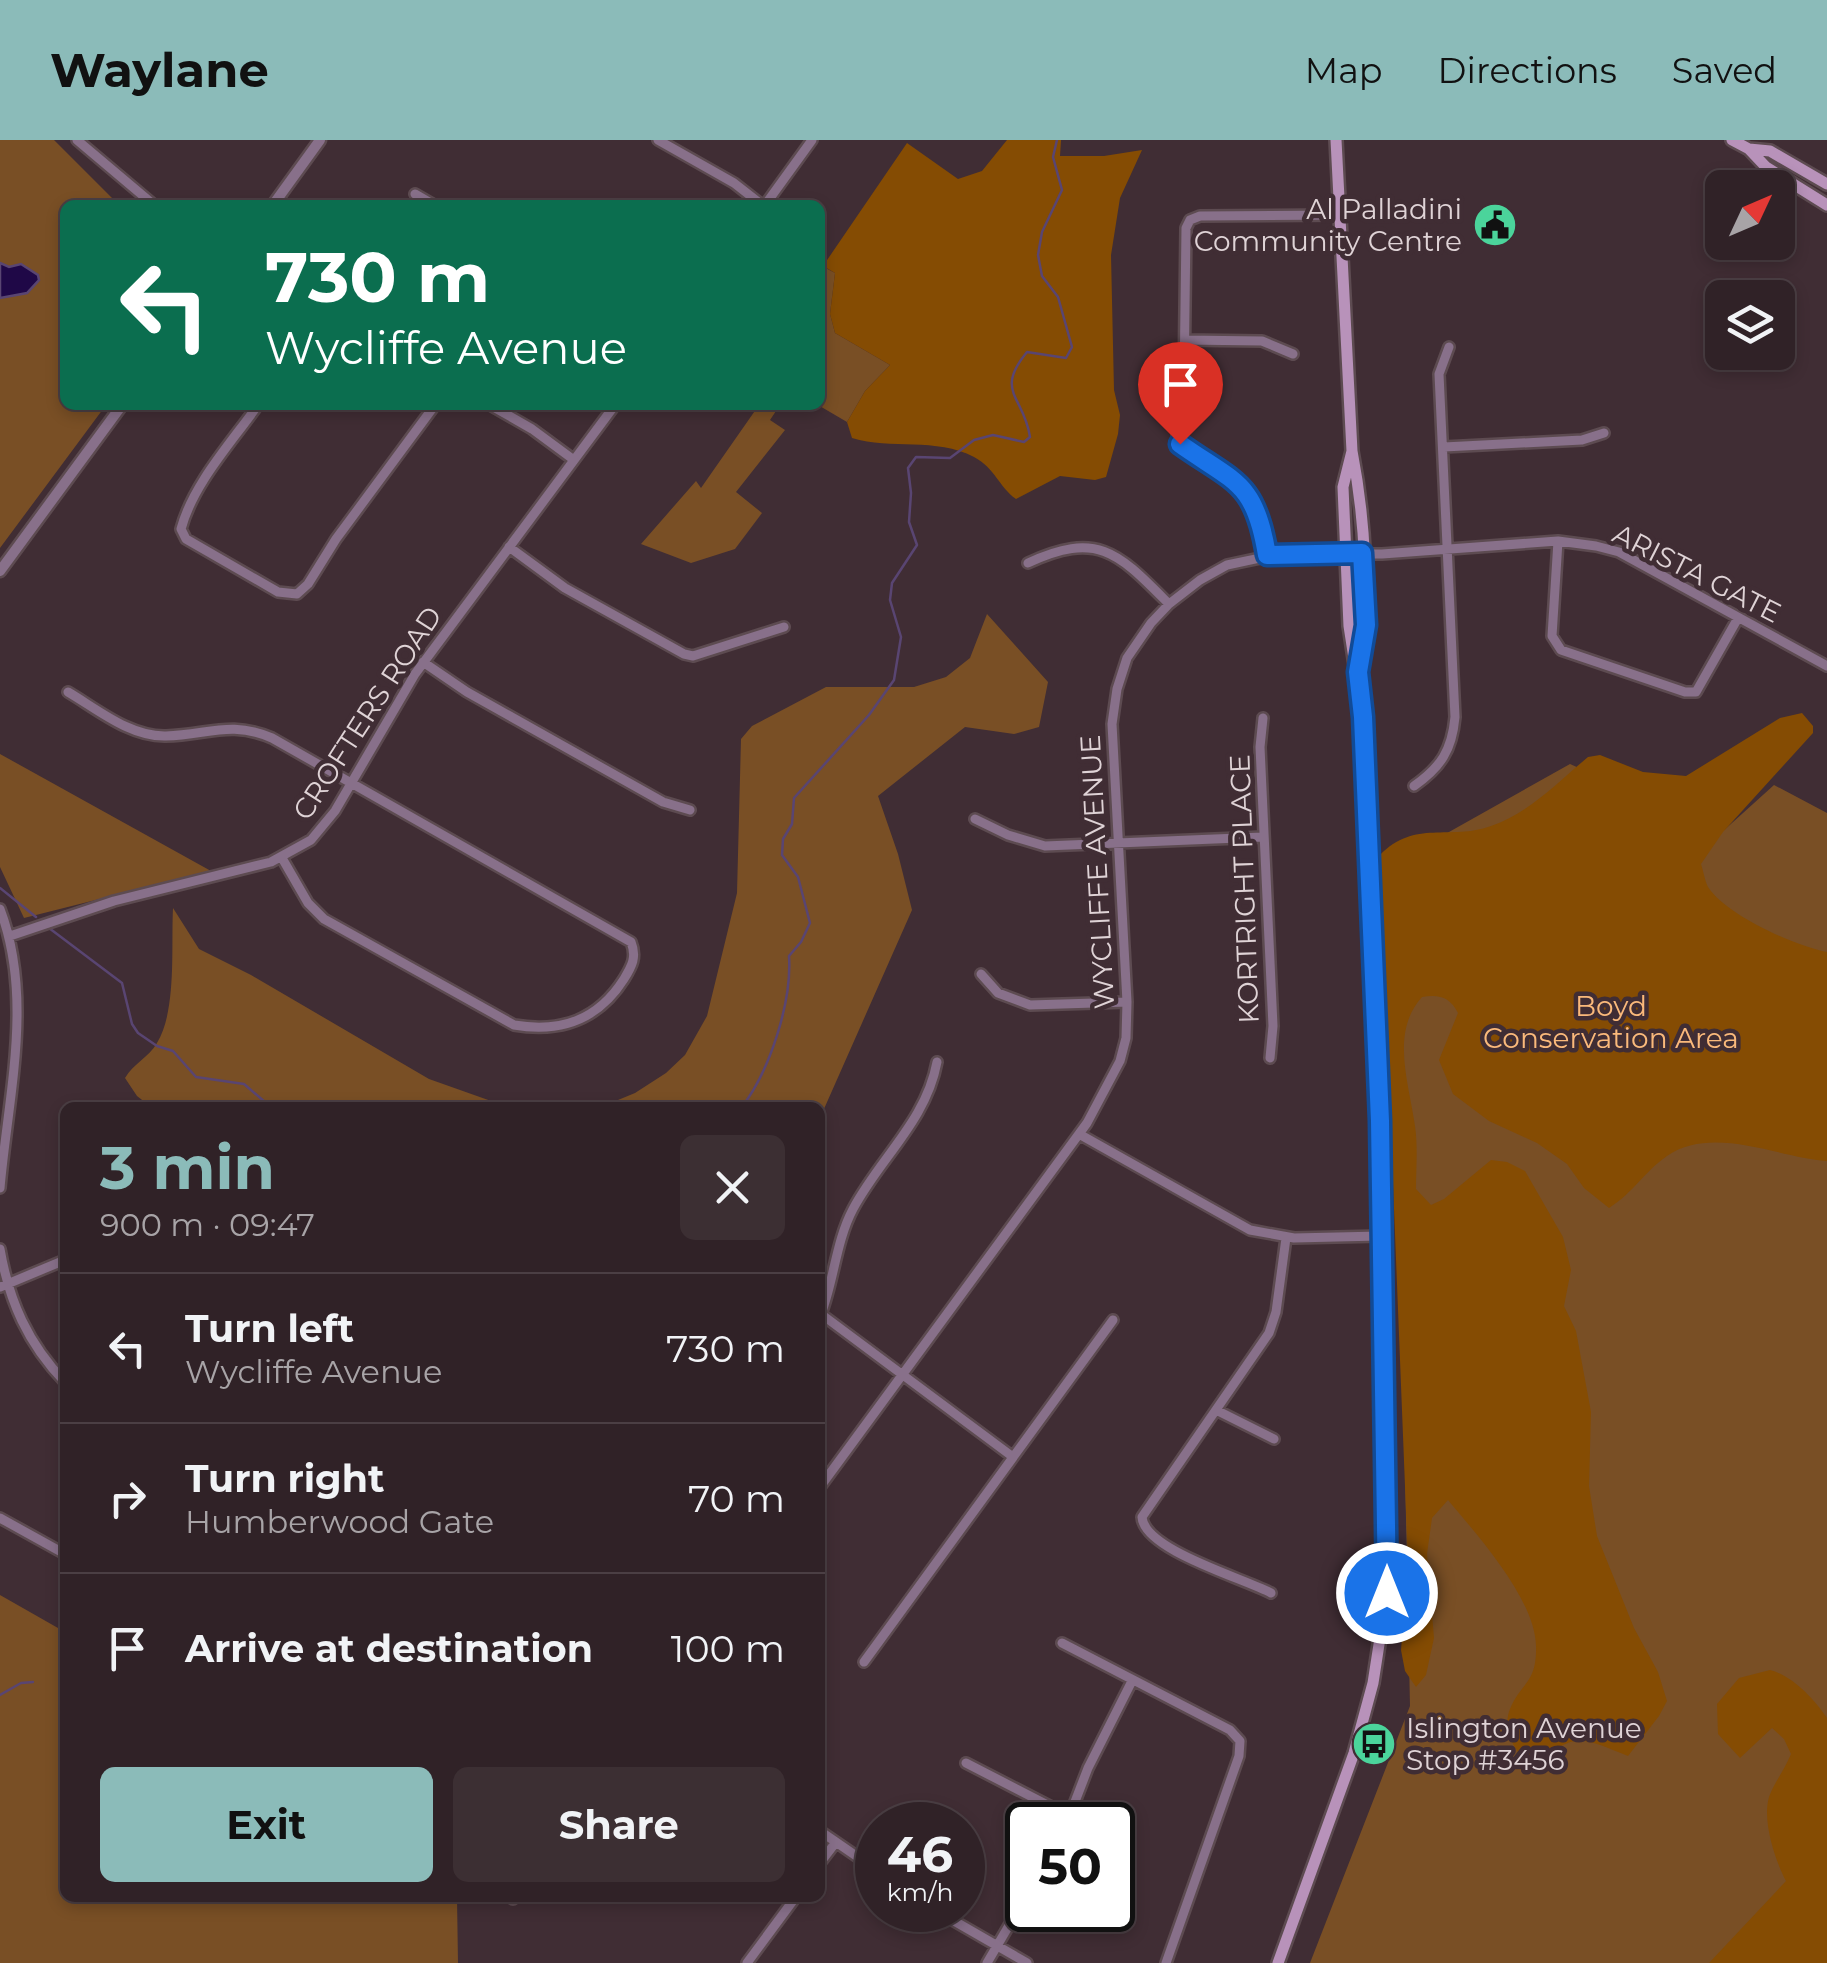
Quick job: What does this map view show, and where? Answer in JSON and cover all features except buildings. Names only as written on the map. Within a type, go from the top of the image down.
[{"type":"main road","points":[[1336,140],[1352,452],[1359,487],[1366,625],[1358,672]]},
{"type":"main road","points":[[1732,140],[1749,149],[1766,167],[1827,205]]},
{"type":"main road","points":[[1749,149],[1770,150],[1827,184]]},
{"type":"main road","points":[[1278,1963],[1348,1772],[1368,1701],[1382,1630],[1388,1526],[1374,955],[1358,672],[1349,626],[1342,487],[1352,452]]},
{"type":"street","points":[[76,140],[149,200]]},
{"type":"street","points":[[277,200],[320,140]]},
{"type":"street","points":[[658,140],[756,200]]},
{"type":"street","points":[[767,200],[812,140]]},
{"type":"street","points":[[137,189],[156,200]]},
{"type":"street","points":[[415,194],[425,200]]},
{"type":"street","points":[[1267,555],[1257,512],[1243,488],[1224,471],[1184,448],[1176,438],[1184,386],[1186,228],[1190,220],[1200,216],[1341,215]]},
{"type":"street","points":[[1184,340],[1262,341],[1292,354]]},
{"type":"street","points":[[1414,786],[1434,772],[1446,757],[1454,730],[1440,374],[1449,347]]},
{"type":"street","points":[[0,571],[118,410]]},
{"type":"street","points":[[254,410],[204,482],[181,529],[186,539],[278,592],[297,594],[431,410]]},
{"type":"street","points":[[498,410],[574,460]]},
{"type":"street","name":"CROFTERS ROAD","points":[[10,936],[114,901],[282,858],[311,840],[328,823],[424,662],[611,410]]},
{"type":"street","points":[[1444,447],[1582,440],[1604,433]]},
{"type":"street","points":[[1558,542],[1552,636],[1561,650],[1685,692],[1696,692],[1738,618]]},
{"type":"street","name":"ARISTA GATE","points":[[1345,552],[1558,542],[1619,552],[1827,666]]},
{"type":"street","points":[[1028,563],[1059,548],[1086,546],[1117,557],[1169,604]]},
{"type":"street","points":[[508,547],[565,588],[684,654],[692,656],[784,627]]},
{"type":"street","name":"WYCLIFFE AVENUE","points":[[825,1480],[1079,1134],[1120,1060],[1128,1002],[1112,724],[1116,689],[1127,658],[1169,604],[1220,569],[1267,555],[1345,552]]},
{"type":"street","points":[[424,662],[467,692],[664,802],[690,810]]},
{"type":"street","points":[[68,692],[124,725],[150,734],[166,736],[232,727],[258,732],[631,942],[634,961],[604,1004],[581,1020],[548,1028],[514,1026],[324,920],[308,903],[282,858]]},
{"type":"street","name":"KORTRIGHT PLACE","points":[[1263,718],[1260,747],[1272,1026],[1270,1058]]},
{"type":"street","points":[[975,819],[1008,835],[1045,846],[1263,837]]},
{"type":"street","points":[[0,909],[10,936],[19,992],[0,1188]]},
{"type":"street","points":[[981,974],[998,993],[1030,1005],[1128,1002]]},
{"type":"street","points":[[825,1299],[853,1208],[919,1114],[932,1089],[937,1062]]},
{"type":"street","points":[[1079,1134],[1244,1228],[1286,1238],[1380,1236]]},
{"type":"street","points":[[1270,1593],[1246,1579],[1188,1558],[1146,1532],[1142,1518],[1269,1333],[1276,1312],[1286,1238]]},
{"type":"street","points":[[0,1249],[4,1285],[28,1336],[60,1376]]},
{"type":"street","points":[[4,1285],[60,1262]]},
{"type":"street","points":[[825,1317],[1013,1457]]},
{"type":"street","points":[[864,1662],[1114,1320]]},
{"type":"street","points":[[1216,1410],[1274,1439]]},
{"type":"street","points":[[0,1518],[60,1551]]},
{"type":"street","points":[[1062,1643],[1230,1730],[1240,1741],[1239,1756],[1166,1963]]},
{"type":"street","points":[[1075,1802],[1132,1681]]},
{"type":"street","points":[[966,1763],[1035,1802]]},
{"type":"street","points":[[825,1834],[855,1855]]},
{"type":"street","points":[[825,1857],[836,1842]]},
{"type":"street","points":[[748,1963],[792,1902]]},
{"type":"street","points":[[973,1932],[1027,1963]]},
{"type":"street","points":[[987,1963],[1005,1932]]},
{"type":"green space","points":[[0,140],[54,140],[112,198],[60,200],[60,410],[102,410],[0,548]]},
{"type":"green space","points":[[1007,140],[1061,140],[1060,156],[1104,156],[1142,150],[1120,198],[1111,255],[1114,390],[1120,415],[1106,477],[1095,480],[1060,476],[1016,499],[981,461],[959,451],[852,438],[847,422],[865,391],[890,365],[835,333],[830,314],[835,273],[825,263],[907,143],[958,179],[982,171]]},
{"type":"green space","points":[[825,268],[835,273],[830,314],[835,333],[890,365],[865,391],[847,422],[825,409]]},
{"type":"green space","points":[[756,410],[777,410],[770,420],[785,430],[736,492],[762,513],[735,549],[691,563],[641,544],[696,481],[701,488]]},
{"type":"green space","points":[[987,614],[1048,682],[1039,727],[1014,734],[965,727],[878,796],[912,910],[825,1107],[825,1102],[613,1102],[666,1073],[685,1055],[707,1016],[737,893],[741,739],[752,726],[826,687],[914,687],[946,677],[970,658]]},
{"type":"green space","points":[[1802,713],[1813,726],[1813,733],[1723,832],[1701,864],[1708,887],[1730,908],[1780,936],[1827,952],[1827,1161],[1745,1145],[1704,1143],[1685,1147],[1659,1162],[1609,1208],[1584,1188],[1567,1164],[1537,1143],[1489,1121],[1453,1094],[1439,1060],[1458,1013],[1448,1000],[1422,997],[1407,1026],[1404,1059],[1416,1134],[1416,1189],[1431,1205],[1491,1160],[1507,1162],[1525,1171],[1563,1237],[1571,1270],[1564,1306],[1576,1331],[1591,1412],[1589,1486],[1597,1536],[1634,1628],[1658,1672],[1667,1701],[1628,1756],[1579,1741],[1560,1747],[1537,1766],[1517,1751],[1508,1726],[1514,1700],[1534,1668],[1533,1628],[1503,1569],[1448,1500],[1432,1518],[1427,1554],[1434,1638],[1426,1675],[1416,1687],[1405,1671],[1401,1650],[1408,1562],[1380,855],[1406,837],[1476,830],[1505,820],[1542,796],[1588,757],[1600,755],[1643,772],[1686,776],[1780,718]]},
{"type":"green space","points":[[0,754],[211,871],[24,918],[0,867]]},
{"type":"green space","name":"Boyd Conservation Area","points":[[1570,764],[1722,832],[1774,785],[1827,813],[1827,1963],[1310,1963],[1410,1706],[1392,864]]},
{"type":"green space","points":[[173,908],[199,949],[429,1079],[494,1102],[145,1102],[125,1078],[154,1048],[163,1029],[172,959]]},
{"type":"green space","points":[[0,1595],[60,1629],[60,1902],[457,1902],[458,1963],[0,1963]]},
{"type":"green space","points":[[1770,1670],[1802,1689],[1827,1718],[1827,1963],[1709,1963],[1786,1881],[1771,1840],[1767,1807],[1791,1754],[1784,1739],[1772,1728],[1740,1758],[1718,1734],[1717,1704],[1739,1678]]},
{"type":"shaded area","points":[[0,263],[9,267],[21,264],[38,275],[39,280],[27,293],[0,298]]},
{"type":"waterway","points":[[745,1102],[770,1056],[783,1015],[789,956],[810,923],[798,877],[782,855],[783,839],[792,824],[794,798],[869,715],[894,680],[901,637],[890,600],[892,583],[917,545],[909,522],[908,468],[916,457],[950,458],[974,440],[993,435],[1024,442],[1030,437],[1012,386],[1017,365],[1027,352],[1066,358],[1072,347],[1058,297],[1042,276],[1038,255],[1042,232],[1062,190],[1053,157],[1057,140]]},
{"type":"waterway","points":[[0,888],[36,917]]},
{"type":"waterway","points":[[49,928],[122,983],[138,1033],[173,1051],[196,1077],[244,1084],[265,1102]]},
{"type":"waterway","points":[[0,1695],[21,1683],[33,1682]]},
{"type":"place","name":"Al Palladini Community Centre","points":[[1495,225]]},
{"type":"place","name":"Islington Avenue Stop #3456","points":[[1374,1744]]},
{"type":"route","points":[[1180,444],[1224,471],[1243,488],[1257,512],[1267,555],[1362,553],[1366,625],[1358,672],[1380,1121],[1387,1593]]}]
